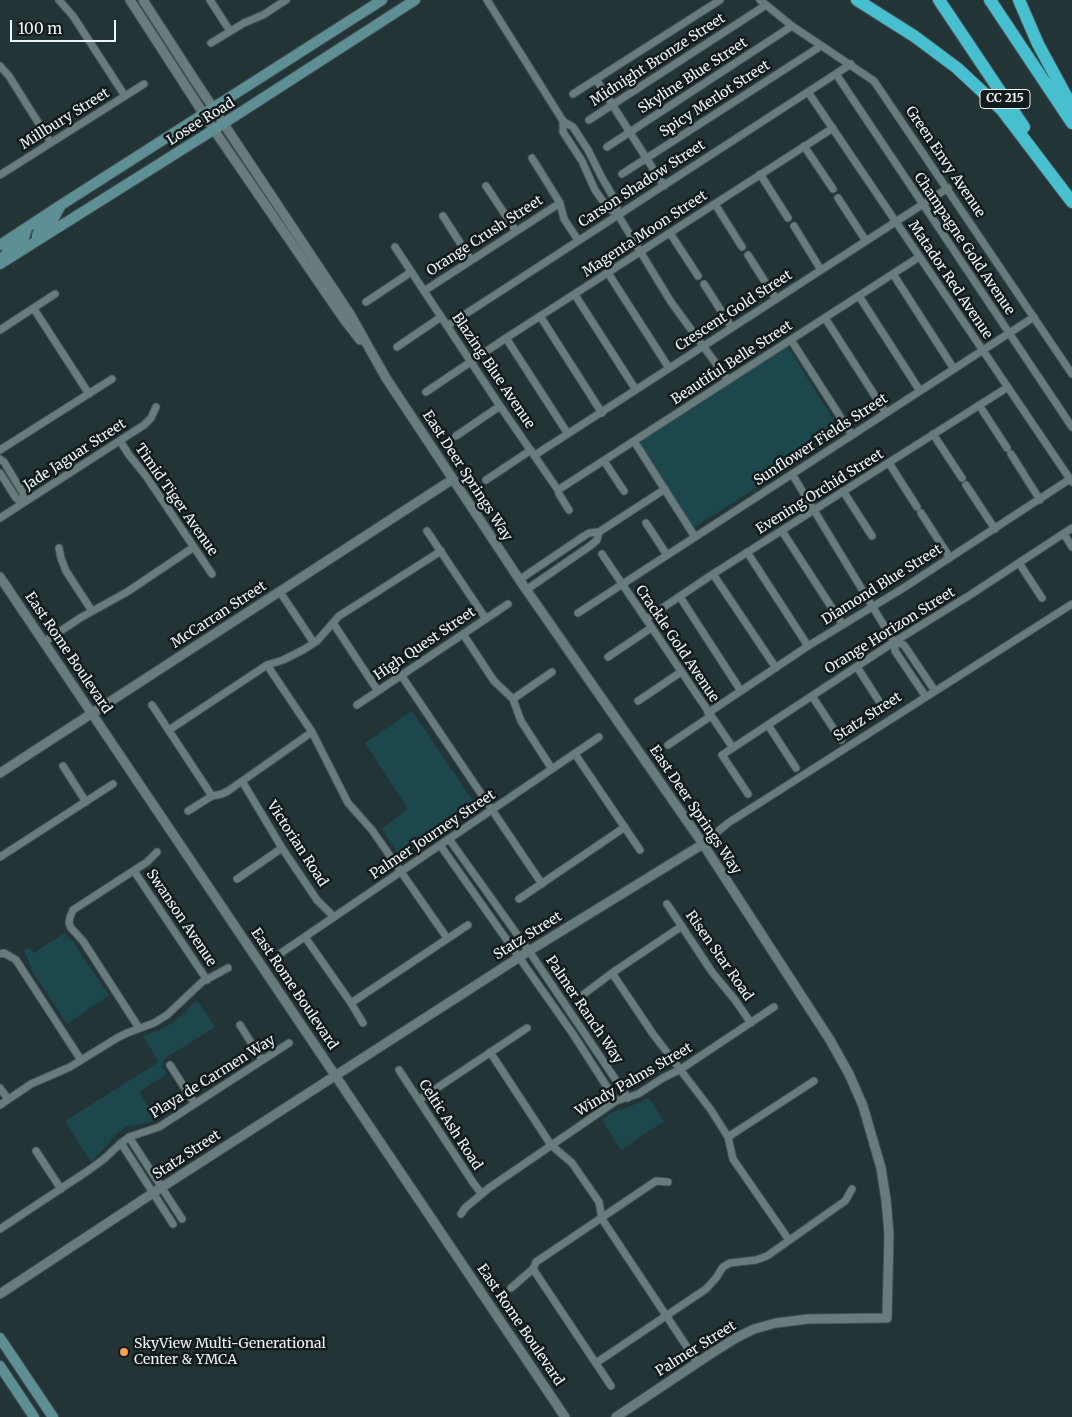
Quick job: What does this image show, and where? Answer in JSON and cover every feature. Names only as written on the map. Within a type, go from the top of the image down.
[{"type":"highway","points":[[857,0],[914,36],[957,68],[1002,110],[1072,202]]},
{"type":"highway","name":"CC 215","points":[[939,0],[1072,198]]},
{"type":"highway","name":"CC 215","points":[[990,0],[1072,122]]},
{"type":"highway","points":[[1019,0],[1038,44],[1072,107]]},
{"type":"main road","name":"Losee Road","points":[[0,245],[28,228],[61,204],[382,0]]},
{"type":"main road","points":[[373,27],[402,0]]},
{"type":"main road","name":"Losee Road","points":[[0,263],[224,124],[415,0]]},
{"type":"main road","points":[[37,240],[39,230],[53,220],[61,204]]},
{"type":"main road","points":[[0,263],[9,249],[24,238],[28,228]]},
{"type":"main road","points":[[0,1338],[53,1417]]},
{"type":"main road","points":[[0,1366],[34,1417]]},
{"type":"street","points":[[59,0],[73,16],[125,96]]},
{"type":"street","name":"East Deer Springs Way","points":[[130,0],[203,114],[342,318],[374,358]]},
{"type":"street","name":"East Deer Springs Way","points":[[143,0],[350,314],[374,358],[519,580],[703,844],[830,1040],[849,1074],[862,1106],[881,1168],[889,1234],[887,1318]]},
{"type":"street","points":[[210,0],[230,31]]},
{"type":"street","points":[[211,43],[244,23],[263,15],[286,0]]},
{"type":"street","points":[[487,0],[563,121],[573,127],[588,150],[616,202],[618,214],[671,302],[728,380]]},
{"type":"street","points":[[572,94],[720,0]]},
{"type":"street","name":"Green Envy Avenue","points":[[763,2],[792,26],[874,81],[1072,374]]},
{"type":"street","name":"Midnight Bronze Street","points":[[589,120],[763,2]]},
{"type":"street","name":"Skyline Blue Street","points":[[607,147],[792,26]]},
{"type":"street","name":"Spicy Merlot Street","points":[[622,174],[821,46]]},
{"type":"street","name":"Carson Shadow Street","points":[[447,326],[851,64]]},
{"type":"street","points":[[0,66],[9,76],[51,143]]},
{"type":"street","name":"Champagne Gold Avenue","points":[[836,74],[1072,427]]},
{"type":"street","points":[[596,80],[664,186]]},
{"type":"street","name":"Millbury Street","points":[[0,175],[144,84]]},
{"type":"street","name":"Matador Red Avenue","points":[[808,92],[1071,481]]},
{"type":"street","points":[[563,121],[563,132],[582,161],[595,190],[607,207],[618,214]]},
{"type":"street","name":"Magenta Moon Street","points":[[426,392],[506,338],[833,128]]},
{"type":"street","points":[[804,146],[833,189]]},
{"type":"street","points":[[532,158],[560,203],[564,219],[578,240]]},
{"type":"street","points":[[760,174],[788,218]]},
{"type":"street","points":[[486,186],[516,231]]},
{"type":"street","name":"Crescent Gold Street","points":[[486,480],[568,434],[948,188]]},
{"type":"street","points":[[838,198],[866,241]]},
{"type":"street","name":"Orange Crush Street","points":[[424,291],[560,203]]},
{"type":"street","points":[[715,204],[742,247]]},
{"type":"street","points":[[442,216],[471,260]]},
{"type":"street","points":[[794,226],[821,270]]},
{"type":"street","points":[[670,233],[698,276]]},
{"type":"street","name":"Blazing Blue Avenue","points":[[395,247],[558,490],[569,510]]},
{"type":"street","points":[[748,255],[776,299]]},
{"type":"street","name":"Beautiful Belle Street","points":[[558,490],[919,257]]},
{"type":"street","points":[[366,302],[411,272]]},
{"type":"street","points":[[608,273],[669,368]]},
{"type":"street","points":[[893,274],[954,369]]},
{"type":"street","points":[[704,284],[732,328]]},
{"type":"street","points":[[0,330],[55,294]]},
{"type":"street","points":[[575,295],[636,390]]},
{"type":"street","points":[[859,296],[920,391]]},
{"type":"street","points":[[34,309],[89,394]]},
{"type":"street","points":[[397,347],[441,316]]},
{"type":"street","points":[[540,316],[602,412]]},
{"type":"street","name":"Sunflower Fields Street","points":[[578,613],[1034,317]]},
{"type":"street","points":[[825,318],[886,412]]},
{"type":"street","points":[[506,338],[568,434]]},
{"type":"street","points":[[791,340],[852,435]]},
{"type":"street","points":[[0,450],[112,379]]},
{"type":"street","name":"Evening Orchid Street","points":[[646,619],[747,552],[1008,387]]},
{"type":"street","points":[[979,405],[1040,500]]},
{"type":"street","points":[[456,436],[500,406]]},
{"type":"street","name":"Jade Jaguar Street","points":[[0,518],[144,425],[151,418],[156,407]]},
{"type":"street","points":[[933,434],[995,529]]},
{"type":"street","name":"Timid Tiger Avenue","points":[[120,441],[212,574]]},
{"type":"street","points":[[634,441],[696,537]]},
{"type":"street","points":[[0,459],[4,462],[23,493],[23,503]]},
{"type":"street","points":[[604,460],[624,491]]},
{"type":"street","points":[[889,463],[950,558]]},
{"type":"street","points":[[0,473],[16,498],[23,503]]},
{"type":"street","points":[[792,474],[894,642],[895,651],[926,697]]},
{"type":"street","name":"McCarran Street","points":[[0,773],[453,479]]},
{"type":"street","name":"Diamond Blue Street","points":[[668,745],[741,691],[808,646],[1071,481]]},
{"type":"street","points":[[519,580],[584,536],[589,533],[599,532],[665,489]]},
{"type":"street","points":[[843,491],[872,536]]},
{"type":"street","points":[[646,523],[667,555]]},
{"type":"street","name":"Orange Horizon Street","points":[[748,794],[722,755],[1072,528]]},
{"type":"street","points":[[427,531],[486,619]]},
{"type":"street","points":[[782,531],[843,625]]},
{"type":"street","points":[[526,590],[590,546],[596,540],[599,532]]},
{"type":"street","points":[[1064,534],[1072,546]]},
{"type":"street","points":[[44,642],[92,611],[127,592],[194,547]]},
{"type":"street","points":[[59,548],[66,571],[92,611]]},
{"type":"street","points":[[169,730],[267,665],[296,654],[314,643],[339,616],[440,551]]},
{"type":"street","points":[[747,552],[808,646]]},
{"type":"street","name":"Crackle Gold Avenue","points":[[602,554],[733,748]]},
{"type":"street","points":[[1018,563],[1042,598]]},
{"type":"street","points":[[714,574],[776,668]]},
{"type":"street","name":"East Rome Boulevard","points":[[0,577],[564,1417]]},
{"type":"street","points":[[280,592],[314,643]]},
{"type":"street","points":[[680,597],[741,691]]},
{"type":"street","name":"High Quest Street","points":[[357,705],[508,604]]},
{"type":"street","name":"Statz Street","points":[[0,1294],[519,957],[703,844],[728,824],[1072,604]]},
{"type":"street","points":[[333,623],[378,691]]},
{"type":"street","points":[[608,657],[651,628]]},
{"type":"street","points":[[463,634],[494,681],[513,699],[521,721],[552,769]]},
{"type":"street","points":[[894,642],[904,645],[934,691]]},
{"type":"street","points":[[267,665],[312,732],[348,803],[372,830],[446,938]]},
{"type":"street","points":[[857,666],[884,710]]},
{"type":"street","points":[[513,699],[552,672]]},
{"type":"street","points":[[638,701],[682,672]]},
{"type":"street","points":[[401,675],[542,884]]},
{"type":"street","points":[[812,696],[841,740]]},
{"type":"street","points":[[152,705],[212,796]]},
{"type":"street","points":[[768,724],[796,768]]},
{"type":"street","points":[[188,811],[212,796],[222,794],[312,732]]},
{"type":"street","name":"Palmer Journey Street","points":[[281,953],[599,737]]},
{"type":"street","points":[[575,754],[640,850]]},
{"type":"street","points":[[64,766],[86,802]]},
{"type":"street","name":"Victorian Road","points":[[242,781],[282,848],[318,900],[334,917]]},
{"type":"street","points":[[0,847],[2,856],[113,784]]},
{"type":"street","points":[[519,899],[625,827]]},
{"type":"street","name":"Palmer Ranch Way","points":[[449,839],[529,951],[628,1098]]},
{"type":"street","name":"Palmer Ranch Way","points":[[440,845],[573,1034],[616,1101]]},
{"type":"street","points":[[237,879],[282,848]]},
{"type":"street","points":[[139,1028],[83,941],[69,923],[73,910],[134,871],[157,852]]},
{"type":"street","name":"Swanson Avenue","points":[[134,871],[207,980]]},
{"type":"street","name":"Risen Star Road","points":[[667,904],[712,972],[751,1023]]},
{"type":"street","points":[[351,1003],[468,924]]},
{"type":"street","points":[[584,994],[682,926]]},
{"type":"street","points":[[305,938],[363,1023]]},
{"type":"street","points":[[2,954],[16,960],[82,1060]]},
{"type":"street","points":[[0,1104],[31,1084],[70,1067],[117,1038],[154,1023],[167,1015],[198,986],[228,968]]},
{"type":"street","points":[[612,973],[653,1034],[711,1110],[728,1137],[733,1159],[789,1240]]},
{"type":"street","name":"Windy Palms Street","points":[[461,1214],[465,1208],[498,1181],[616,1101],[638,1094],[681,1069],[774,1007]]},
{"type":"street","points":[[240,1025],[262,1060]]},
{"type":"street","points":[[418,1100],[527,1028]]},
{"type":"street","name":"Playa de Carmen Way","points":[[0,1228],[96,1165],[129,1137],[159,1127],[289,1043]]},
{"type":"street","points":[[490,1052],[551,1145],[572,1163],[599,1202],[602,1219],[698,1362]]},
{"type":"street","points":[[170,1065],[194,1104]]},
{"type":"street","name":"Celtic Ash Road","points":[[399,1070],[482,1194]]},
{"type":"street","points":[[728,1137],[814,1081]]},
{"type":"street","points":[[0,1088],[8,1099]]},
{"type":"street","points":[[129,1137],[182,1219]]},
{"type":"street","points":[[121,1143],[174,1224]]},
{"type":"street","points":[[36,1151],[61,1189]]},
{"type":"street","points":[[511,1288],[533,1269],[536,1262],[656,1182],[668,1182]]},
{"type":"street","points":[[596,1362],[706,1289],[723,1267],[730,1263],[756,1260],[767,1256],[845,1201],[852,1189]]},
{"type":"street","points":[[533,1269],[611,1386]]},
{"type":"street","name":"Palmer Street","points":[[616,1417],[698,1362],[754,1329],[776,1323],[808,1319],[887,1318]]},
{"type":"shaded area","points":[[787,345],[842,433],[693,528],[637,442]]},
{"type":"shaded area","points":[[412,711],[475,804],[401,858],[382,829],[408,809],[365,743]]},
{"type":"shaded area","points":[[64,933],[74,943],[109,995],[67,1024],[32,971],[24,950],[29,947],[34,953]]},
{"type":"shaded area","points":[[197,1000],[215,1027],[164,1059],[162,1067],[167,1074],[139,1092],[156,1119],[151,1122],[126,1127],[91,1162],[65,1121],[159,1062],[143,1036],[161,1029],[176,1020]]},
{"type":"shaded area","points":[[649,1098],[664,1121],[621,1150],[602,1120],[613,1112]]},
{"type":"place","name":"SkyView Multi-Generational Center & YMCA","points":[[124,1352]]}]
